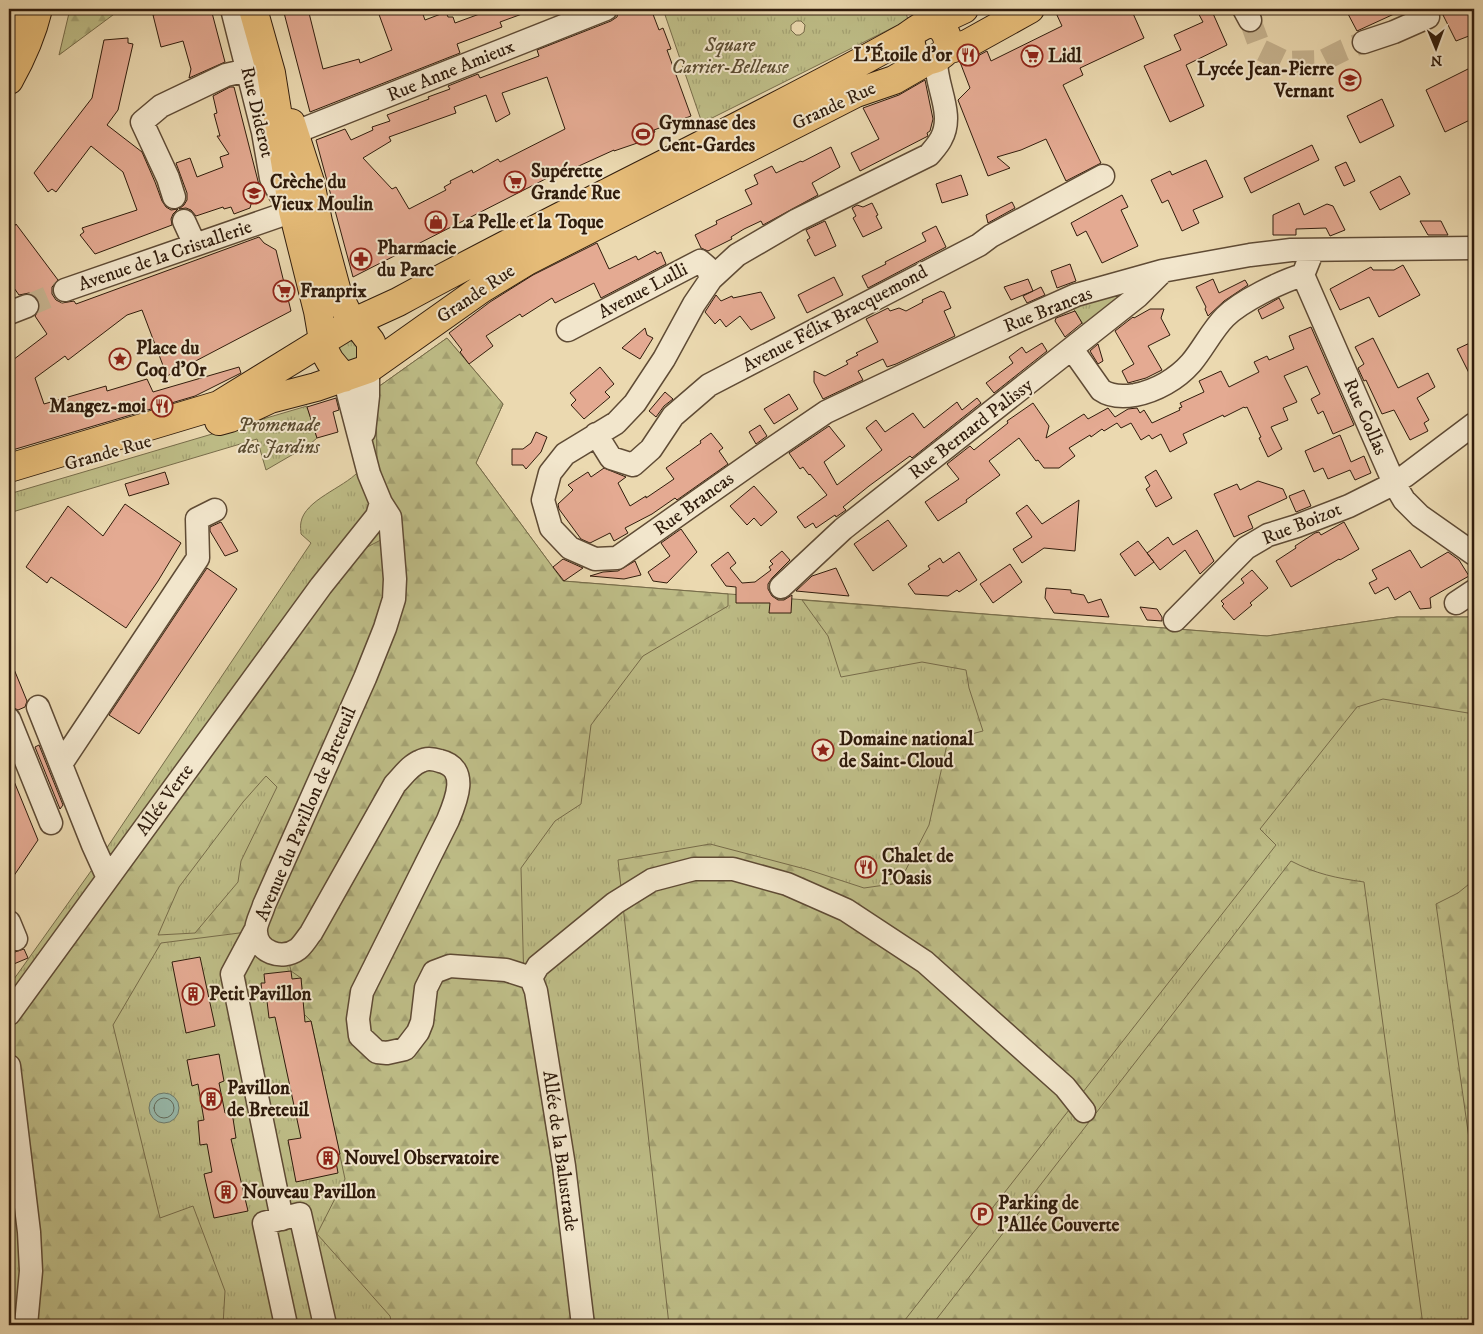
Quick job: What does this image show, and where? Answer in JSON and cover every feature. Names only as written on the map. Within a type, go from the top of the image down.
[{"type":"main road","points":[[9,29],[16,9]]},
{"type":"main road","points":[[9,80],[34,26],[38,9]]},
{"type":"main road","points":[[253,9],[259,71],[325,352],[330,361],[356,373],[371,362],[371,342],[361,329],[352,323],[337,292],[297,135],[259,71]]},
{"type":"main road","name":"Grande Rue","points":[[9,468],[219,405],[352,323],[394,304],[829,79],[922,23],[964,9]]},
{"type":"main road","name":"Grande Rue","points":[[9,482],[230,418],[270,399],[356,373],[526,261],[856,93],[899,77],[967,44],[1030,9]]},
{"type":"main road","points":[[922,23],[944,30],[948,36],[937,57]]},
{"type":"main road","points":[[293,211],[318,222]]},
{"type":"street","name":"Rue Diderot","points":[[232,9],[259,71]]},
{"type":"street","name":"Rue Anne Amieux","points":[[297,135],[306,128],[606,9]]},
{"type":"street","points":[[1364,42],[1394,32],[1428,17],[1425,9]]},
{"type":"street","name":"Rue Brancas","points":[[937,57],[936,72],[944,101],[946,123],[941,139],[929,155],[797,220],[737,255],[711,279],[635,403],[616,423],[565,454],[550,473],[543,500],[551,528],[570,548],[595,559],[618,558],[826,412],[1076,295],[1162,271],[1250,255],[1291,250],[1474,248]]},
{"type":"street","points":[[174,197],[168,178],[142,122],[161,106],[226,75],[259,71]]},
{"type":"street","name":"Avenue Félix Bracquemond","points":[[596,434],[611,458],[633,465],[651,449],[673,416],[709,385],[979,245],[991,236],[1103,176]]},
{"type":"street","points":[[293,211],[310,182]]},
{"type":"street","name":"Avenue de la Cristallerie","points":[[66,290],[293,211]]},
{"type":"street","points":[[184,221],[194,245]]},
{"type":"street","points":[[1072,349],[1101,390],[1107,394],[1124,396],[1153,390],[1171,380],[1191,363],[1225,316],[1242,304],[1288,279],[1303,275],[1313,250]]},
{"type":"street","name":"Avenue Lulli","points":[[568,330],[700,261],[707,267],[711,279]]},
{"type":"street","name":"Rue Bernard Palissy","points":[[781,587],[843,529],[1138,296],[1162,271]]},
{"type":"street","name":"Rue Collas","points":[[1303,275],[1394,483],[1404,500],[1420,516],[1474,554]]},
{"type":"street","points":[[356,373],[363,445],[383,522]]},
{"type":"street","name":"Rue Boizot","points":[[1175,620],[1246,548],[1268,535],[1349,506],[1394,483],[1474,424]]},
{"type":"street","points":[[61,764],[198,558],[197,519],[215,510]]},
{"type":"street","name":"Allée Verte","points":[[9,1014],[321,586],[383,522]]},
{"type":"street","name":"Avenue du Pavillon de Breteuil","points":[[383,522],[395,589],[391,612],[365,678],[264,905],[256,931],[259,942],[264,950],[277,954],[287,954],[298,949],[311,933],[395,784],[412,766],[423,760],[434,760],[446,762],[456,774],[459,787],[458,798],[362,992],[358,1019],[360,1036],[377,1052],[387,1054],[405,1049],[418,1032],[422,1022],[426,988],[434,972],[450,966],[506,970],[531,978]]},
{"type":"street","points":[[1456,603],[1474,591]]},
{"type":"street","points":[[38,707],[108,878]]},
{"type":"street","points":[[9,719],[16,757],[51,823]]},
{"type":"street","points":[[531,978],[538,966],[615,903],[652,880],[694,869],[733,869],[787,884],[846,910],[925,962],[1065,1087],[1084,1111]]},
{"type":"street","points":[[256,931],[232,974],[282,1219]]},
{"type":"street","name":"Allée de la Balustrade","points":[[531,978],[536,991],[562,1156],[583,1325]]},
{"type":"street","points":[[9,1066],[29,1232],[31,1271],[26,1325]]},
{"type":"street","points":[[286,1325],[264,1222],[300,1214],[325,1325]]},
{"type":"green space","points":[[70,9],[121,9],[59,55]]},
{"type":"green space","name":"Square Carrier-Belleuse","points":[[663,9],[905,9],[908,20],[702,123]],"holes":[[[796,21],[801,21],[805,25],[804,32],[796,35],[791,30],[791,25]]]},
{"type":"green space","points":[[1139,284],[1086,329],[1071,305]]},
{"type":"green space","name":"Domaine national de Saint-Cloud","points":[[447,338],[503,404],[476,463],[563,581],[1267,636],[1397,617],[1474,617],[1474,1325],[9,1325],[9,986],[96,864],[311,543],[301,534],[304,514],[309,507],[358,472],[337,398],[381,385]]},
{"type":"green space","points":[[447,338],[503,404],[476,463],[563,581],[728,594],[728,606],[643,656],[591,725],[581,804],[555,821],[521,868],[524,987],[577,1325],[392,1325],[390,1316],[317,1234],[345,1179],[311,1021],[304,1014],[301,978],[291,971],[287,954],[255,931],[161,943],[113,1025],[160,1218],[193,1206],[225,1291],[223,1325],[28,1325],[9,1082],[9,1021],[354,554],[396,532],[377,466],[376,387]],"holes":[[[266,776],[277,787],[241,861],[238,882],[195,933],[158,935],[179,887],[243,802]]]},
{"type":"green space","points":[[349,340],[356,343],[360,358],[351,364],[337,350],[338,347]]},
{"type":"green space","name":"Promenade des Jardins","points":[[307,406],[317,438],[309,445],[266,470],[257,439],[9,513],[9,494]]},
{"type":"green space","points":[[802,600],[1267,636],[1397,617],[1474,617],[1474,714],[1383,699],[1357,707],[1260,829],[1276,845],[901,1325],[669,1325],[618,860],[710,844],[809,870],[864,888],[899,883],[929,825],[948,740],[983,731],[969,688],[966,670],[922,662],[841,677],[828,636]]},
{"type":"green space","points":[[1291,861],[1326,875],[1364,882],[1423,1325],[932,1325]]},
{"type":"green space","points":[[1474,880],[1474,1174],[1436,904],[1458,893]]},
{"type":"water","points":[[164,1093],[170,1094],[178,1102],[178,1114],[170,1122],[164,1123],[158,1122],[150,1114],[149,1108],[150,1102],[158,1094]]},
{"type":"building","points":[[177,9],[211,9],[225,62],[189,78],[191,69],[183,41],[161,47],[153,15]]},
{"type":"building","points":[[283,9],[308,9],[323,69],[359,59],[360,63],[392,50],[377,9],[421,9],[425,20],[446,12],[448,17],[453,17],[455,23],[493,9],[533,10],[500,22],[502,27],[457,44],[460,53],[310,112]]},
{"type":"building","points":[[619,9],[651,9],[659,30],[663,28],[671,49],[667,50],[691,116],[654,130],[652,138],[614,150],[570,170],[569,167],[353,277],[316,140],[345,129],[351,140],[373,130],[372,127],[390,121],[387,115],[450,89],[448,86],[478,74],[480,78],[539,56],[537,50],[617,17]],"holes":[[[547,77],[565,129],[500,162],[498,159],[473,173],[472,170],[450,181],[451,183],[444,187],[446,190],[409,209],[396,187],[392,189],[363,158],[391,141],[389,137],[456,113],[454,107],[486,95],[496,122],[510,114],[502,93]]]},
{"type":"building","points":[[1065,9],[1131,9],[1144,38],[1080,68],[1083,75],[1063,85],[1101,163],[1066,181],[1046,139],[1021,150],[997,157],[1010,168],[988,176],[958,100],[970,88],[960,62],[974,58],[987,51],[991,61],[1062,26],[1056,13]]},
{"type":"building","points":[[1196,9],[1211,9],[1227,45],[1186,65],[1204,106],[1170,122],[1144,66],[1181,50],[1174,35],[1203,22]]},
{"type":"building","points":[[1355,9],[1405,9],[1357,31],[1347,12]]},
{"type":"building","points":[[1440,9],[1474,9],[1474,34],[1456,41]]},
{"type":"building","points":[[128,38],[128,43],[133,44],[118,110],[107,125],[142,152],[162,201],[171,210],[178,209],[171,219],[172,225],[95,254],[80,235],[84,232],[82,228],[137,210],[123,172],[91,146],[56,192],[52,189],[48,192],[34,173],[92,98],[104,40]]},
{"type":"building","points":[[1474,66],[1474,118],[1445,132],[1426,90]]},
{"type":"building","points":[[925,80],[933,119],[930,131],[927,133],[928,136],[860,171],[851,153],[879,139],[863,108],[899,95]]},
{"type":"building","points":[[230,87],[234,87],[259,185],[254,193],[250,208],[234,214],[231,207],[224,209],[223,207],[196,216],[191,210],[186,208],[179,209],[187,200],[187,193],[176,163],[190,158],[197,177],[223,167],[220,157],[229,154],[217,136],[220,136],[214,114],[217,113],[213,96]]},
{"type":"building","points":[[1382,99],[1394,126],[1360,143],[1347,116]]},
{"type":"building","points":[[1312,145],[1319,160],[1251,193],[1244,178]]},
{"type":"building","points":[[831,147],[840,167],[812,183],[818,195],[763,225],[761,221],[744,229],[731,237],[732,239],[708,251],[701,248],[695,235],[717,224],[716,221],[752,204],[745,190],[758,184],[754,175],[772,166],[776,173]]},
{"type":"building","points":[[1206,160],[1223,197],[1193,210],[1199,223],[1182,231],[1168,200],[1162,203],[1151,180],[1170,171],[1172,175]]},
{"type":"building","points":[[1346,162],[1355,181],[1344,186],[1335,167]]},
{"type":"building","points":[[961,175],[968,195],[942,203],[936,184]]},
{"type":"building","points":[[1400,176],[1410,194],[1380,210],[1370,192]]},
{"type":"building","points":[[1122,195],[1128,207],[1121,210],[1138,246],[1102,263],[1086,231],[1077,236],[1071,223]]},
{"type":"building","points":[[1012,202],[1015,208],[988,223],[986,215]]},
{"type":"building","points":[[872,203],[882,228],[863,237],[853,218],[856,216],[852,208],[857,205],[863,207]]},
{"type":"building","points":[[1299,203],[1304,215],[1327,204],[1333,206],[1345,230],[1330,236],[1326,228],[1296,229],[1296,235],[1273,235],[1273,215]]},
{"type":"building","points":[[825,221],[836,246],[815,256],[807,240],[810,238],[806,230]]},
{"type":"building","points":[[1420,221],[1441,221],[1448,235],[1428,235]]},
{"type":"building","points":[[16,224],[58,280],[52,287],[52,294],[56,300],[62,303],[74,301],[76,304],[259,237],[264,243],[276,250],[291,311],[167,376],[142,310],[127,315],[68,360],[65,356],[35,378],[44,404],[106,386],[107,391],[147,379],[153,392],[239,367],[241,373],[195,396],[9,451],[9,363],[47,334],[35,316],[40,308],[36,296],[29,293],[19,295],[9,281],[9,234]]},
{"type":"building","points":[[936,226],[946,247],[868,288],[862,276],[926,241],[922,233]]},
{"type":"building","points":[[597,243],[609,269],[636,256],[638,260],[655,251],[657,254],[661,252],[666,264],[601,298],[594,283],[555,303],[552,298],[522,317],[520,314],[486,336],[493,346],[469,364],[460,352],[462,350],[449,333],[490,302],[533,275]]},
{"type":"building","points":[[1070,264],[1076,281],[1057,288],[1051,271]]},
{"type":"building","points":[[1403,265],[1420,295],[1379,317],[1369,297],[1340,310],[1330,289],[1371,267],[1373,270],[1394,270]]},
{"type":"building","points":[[834,277],[843,295],[807,313],[798,295]]},
{"type":"building","points":[[1028,279],[1033,291],[1011,300],[1004,287]]},
{"type":"building","points":[[1213,279],[1219,293],[1245,280],[1248,285],[1224,301],[1208,316],[1206,307],[1196,287]]},
{"type":"building","points":[[1041,287],[1045,295],[1027,303],[1023,296]]},
{"type":"building","points":[[941,291],[944,292],[951,308],[944,311],[955,336],[887,367],[883,359],[858,371],[863,380],[823,399],[814,382],[814,371],[825,376],[848,364],[846,361],[858,355],[856,353],[878,342],[866,319],[888,308],[890,311],[899,308],[906,311],[923,302],[922,300]]},
{"type":"building","points":[[761,292],[775,318],[751,330],[740,316],[726,327],[720,319],[715,324],[705,312],[716,295],[721,301],[732,296],[733,298]]},
{"type":"building","points":[[1279,298],[1284,308],[1262,319],[1258,310]]},
{"type":"building","points":[[1150,309],[1164,309],[1161,318],[1170,335],[1148,346],[1162,370],[1146,378],[1128,383],[1122,371],[1134,364],[1115,331],[1133,317]]},
{"type":"building","points":[[1075,311],[1082,323],[1065,337],[1055,321],[1056,318]]},
{"type":"building","points":[[1311,327],[1354,425],[1333,434],[1323,411],[1318,414],[1311,399],[1320,394],[1307,366],[1284,376],[1297,402],[1283,408],[1288,420],[1271,427],[1282,449],[1268,457],[1247,407],[1224,417],[1223,415],[1183,434],[1187,443],[1170,452],[1161,434],[1152,439],[1149,435],[1141,440],[1131,423],[1121,428],[1117,423],[1104,431],[1102,429],[1091,437],[1090,435],[1069,448],[1075,456],[1059,468],[1044,468],[1038,460],[1036,461],[1019,438],[989,461],[1000,475],[966,500],[967,502],[938,521],[925,502],[959,479],[947,464],[970,446],[974,450],[1008,423],[1007,421],[1033,403],[1049,426],[1046,438],[1084,414],[1088,419],[1108,408],[1115,417],[1128,409],[1137,408],[1140,413],[1144,410],[1152,423],[1180,410],[1179,408],[1182,407],[1180,403],[1204,392],[1199,381],[1221,371],[1229,387],[1259,372],[1254,362],[1267,356],[1269,360],[1294,349],[1289,336]]},
{"type":"building","points":[[645,328],[647,335],[653,338],[640,359],[622,348]]},
{"type":"building","points":[[1373,338],[1398,388],[1428,373],[1435,387],[1417,398],[1429,420],[1424,423],[1428,431],[1410,440],[1394,410],[1382,414],[1366,380],[1364,381],[1358,368],[1364,364],[1355,347]]},
{"type":"building","points":[[1474,341],[1474,383],[1457,349]]},
{"type":"building","points":[[1042,343],[1047,351],[994,393],[986,383],[1013,363],[1009,357],[1022,347],[1026,353]]},
{"type":"building","points":[[1098,344],[1103,361],[1098,364],[1090,351]]},
{"type":"building","points":[[600,367],[614,384],[605,392],[610,397],[584,419],[571,405],[576,400],[570,393]]},
{"type":"building","points":[[665,392],[673,399],[664,406],[656,417],[649,411]]},
{"type":"building","points":[[789,394],[798,409],[774,424],[764,409]]},
{"type":"building","points":[[336,398],[339,410],[333,412],[338,432],[317,438],[307,407]]},
{"type":"building","points":[[977,398],[981,403],[912,458],[910,456],[869,486],[843,507],[846,510],[836,517],[835,515],[816,528],[813,523],[805,528],[797,517],[827,495],[803,467],[800,469],[789,453],[829,426],[845,446],[824,462],[837,485],[882,450],[866,428],[876,420],[885,432],[913,413],[924,428],[957,402],[962,410]]},
{"type":"building","points":[[760,425],[767,436],[756,444],[749,432]]},
{"type":"building","points":[[536,432],[547,437],[541,452],[526,469],[523,465],[512,465],[512,449],[523,449],[531,443]]},
{"type":"building","points":[[711,433],[723,448],[719,451],[728,464],[677,500],[675,498],[652,514],[625,528],[628,533],[614,541],[610,533],[590,543],[581,539],[559,509],[558,504],[573,490],[568,485],[588,472],[591,477],[604,468],[626,477],[618,483],[630,506],[646,496],[646,498],[674,479],[666,468],[701,443],[700,441]]},
{"type":"building","points":[[1340,435],[1351,462],[1364,456],[1371,473],[1355,480],[1350,470],[1328,479],[1323,468],[1314,472],[1305,451]]},
{"type":"building","points":[[1156,470],[1172,498],[1156,507],[1146,489],[1150,486],[1145,477]]},
{"type":"building","points":[[165,472],[169,484],[129,496],[125,484]]},
{"type":"building","points":[[1258,481],[1283,489],[1287,498],[1248,516],[1253,528],[1234,537],[1214,494],[1237,484],[1240,490]]},
{"type":"building","points":[[754,486],[777,512],[761,526],[754,518],[747,525],[730,506]]},
{"type":"building","points":[[1304,490],[1311,506],[1296,512],[1289,496]]},
{"type":"building","points":[[1079,500],[1075,551],[1044,548],[1022,563],[1013,549],[1032,537],[1016,513],[1027,505],[1042,524]]},
{"type":"building","points":[[125,504],[181,543],[126,628],[51,577],[47,583],[26,567],[68,506],[103,536]]},
{"type":"building","points":[[888,520],[907,546],[873,571],[854,544]]},
{"type":"building","points":[[221,522],[238,551],[225,556],[210,531],[210,527]]},
{"type":"building","points":[[1344,522],[1359,549],[1291,587],[1276,561],[1315,533],[1319,532],[1321,535]]},
{"type":"building","points":[[681,529],[697,552],[667,583],[653,581],[648,572],[670,556],[661,543]]},
{"type":"building","points":[[1197,530],[1214,561],[1200,574],[1185,550],[1160,570],[1147,553],[1168,537],[1173,545]]},
{"type":"building","points":[[1138,541],[1154,562],[1135,576],[1120,554]]},
{"type":"building","points":[[1410,550],[1421,568],[1448,552],[1459,560],[1469,576],[1430,598],[1431,608],[1420,609],[1410,591],[1395,600],[1388,587],[1375,594],[1369,583],[1377,579],[1372,570]]},
{"type":"building","points":[[782,551],[790,560],[772,578],[768,584],[768,589],[772,596],[778,600],[784,600],[792,595],[791,613],[769,613],[770,603],[736,603],[736,587],[726,586],[711,565],[728,552],[736,563],[730,568],[742,583],[755,582],[771,570],[769,567],[773,564],[770,561]]},
{"type":"building","points":[[959,552],[977,580],[959,592],[957,590],[948,596],[915,594],[908,584],[930,569],[928,566],[940,558],[943,563]]},
{"type":"building","points":[[563,559],[583,568],[564,581],[553,567]]},
{"type":"building","points":[[635,561],[641,575],[624,579],[590,576],[603,572],[618,571]]},
{"type":"building","points":[[1010,564],[1022,582],[993,603],[980,584]]},
{"type":"building","points":[[207,568],[237,589],[139,734],[109,715]]},
{"type":"building","points":[[836,568],[849,596],[796,591],[812,576]]},
{"type":"building","points":[[1252,570],[1268,588],[1234,620],[1222,606],[1224,604],[1221,601],[1244,583],[1241,579]]},
{"type":"building","points":[[1046,588],[1071,590],[1071,593],[1084,595],[1088,603],[1101,599],[1109,617],[1054,613],[1045,598]]},
{"type":"building","points":[[1140,607],[1157,609],[1162,617],[1162,621],[1147,620]]},
{"type":"building","points":[[9,657],[27,701],[25,707],[18,710],[10,706],[9,703]]},
{"type":"building","points":[[39,745],[63,805],[60,809],[35,747]]},
{"type":"building","points":[[9,769],[38,840],[9,883]]},
{"type":"building","points":[[24,949],[28,958],[9,966],[9,950],[15,952]]},
{"type":"building","name":"Petit Pavillon","points":[[200,957],[215,1026],[186,1033],[172,962]]},
{"type":"building","points":[[291,971],[292,979],[301,978],[305,1022],[311,1021],[340,1154],[335,1156],[338,1173],[296,1182],[288,1140],[301,1138],[275,1017],[269,1018],[267,1001],[263,1002],[261,983],[265,983],[264,974]]},
{"type":"building","points":[[219,1054],[224,1081],[219,1083],[225,1113],[232,1112],[236,1138],[231,1139],[248,1211],[214,1218],[204,1174],[212,1172],[207,1144],[200,1145],[198,1121],[204,1120],[198,1084],[192,1086],[187,1060]]},
{"type":"tunnel","points":[[1250,20],[1261,50],[1286,62],[1322,61],[1364,42]]},
{"type":"tunnel","points":[[27,306],[65,290]]},
{"type":"place","name":"L'Étoile d'or","points":[[968,55]]},
{"type":"place","name":"Lidl","points":[[1032,56]]},
{"type":"place","name":"Lycée Jean-Pierre Vernant","points":[[1350,80]]},
{"type":"place","name":"Gymnase des Cent-Gardes","points":[[643,134]]},
{"type":"place","name":"Supérette Grande Rue","points":[[515,182]]},
{"type":"place","name":"Crèche du Vieux Moulin","points":[[254,193]]},
{"type":"place","name":"La Pelle et la Toque","points":[[436,222]]},
{"type":"place","name":"Pharmacie du Parc","points":[[361,259]]},
{"type":"place","name":"Franprix","points":[[284,291]]},
{"type":"place","name":"Place du Coq d'Or","points":[[120,359]]},
{"type":"place","name":"Mangez-moi","points":[[162,406]]},
{"type":"place","name":"Domaine national de Saint-Cloud","points":[[823,750]]},
{"type":"place","name":"Chalet de l'Oasis","points":[[866,867]]},
{"type":"place","name":"Petit Pavillon","points":[[193,994]]},
{"type":"place","name":"Pavillon de Breteuil","points":[[211,1099]]},
{"type":"place","name":"Nouvel Observatoire","points":[[328,1158]]},
{"type":"place","name":"Nouveau Pavillon","points":[[226,1192]]},
{"type":"place","name":"Parking de l'Allée Couverte","points":[[982,1214]]}]
